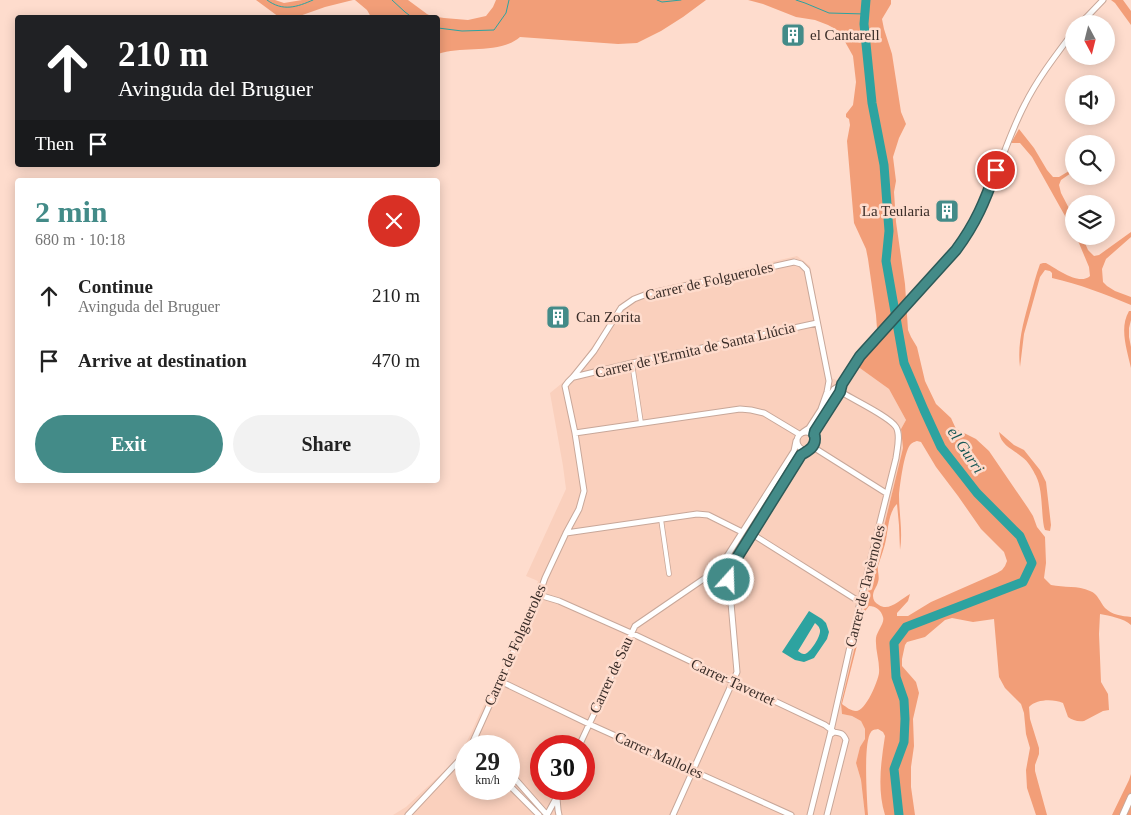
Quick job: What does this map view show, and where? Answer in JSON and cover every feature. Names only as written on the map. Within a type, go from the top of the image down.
[{"type":"street","points":[[1089,15],[1103,0]]},
{"type":"street","points":[[673,815],[737,672],[729,580],[730,569],[801,455],[811,448],[815,442],[815,431],[836,400],[842,384],[860,356],[956,250],[969,232],[985,200],[1024,104],[1042,74],[1065,43]]},
{"type":"street","name":"Carrer de Folgueroles","points":[[476,735],[545,578],[579,509],[584,491],[565,386],[594,351],[621,308],[634,299],[656,292],[794,262],[802,264],[806,270],[828,381],[822,409]]},
{"type":"street","name":"Carrer de l'Ermita de Santa Llúcia","points":[[573,377],[817,322]]},
{"type":"street","points":[[632,363],[641,423]]},
{"type":"street","points":[[842,384],[834,389],[809,428],[801,433],[796,441],[800,449],[811,448],[886,493]]},
{"type":"street","name":"Carrer de Tavèrnoles","points":[[810,815],[832,732],[860,602],[896,458],[898,438],[896,427],[888,419],[843,393],[836,400]]},
{"type":"street","points":[[575,433],[740,410],[752,410],[764,413],[801,433],[809,432],[814,436]]},
{"type":"street","name":"Carrer de Sau","points":[[584,735],[635,626],[715,571],[722,564],[794,451],[796,441]]},
{"type":"street","points":[[566,532],[697,514],[708,516],[742,532]]},
{"type":"street","points":[[661,519],[669,574]]},
{"type":"street","points":[[752,534],[860,602]]},
{"type":"street","points":[[715,571],[729,580]]},
{"type":"street","name":"Carrer Tavertet","points":[[539,595],[559,601],[631,633],[825,725],[832,732]]},
{"type":"street","name":"Carrer Malloles","points":[[500,681],[589,724],[791,815]]},
{"type":"street","points":[[827,815],[846,740],[841,732],[832,732]]},
{"type":"street","points":[[408,815],[455,765]]},
{"type":"street","points":[[520,784],[547,815],[556,800]]},
{"type":"street","points":[[520,795],[539,815]]},
{"type":"street","points":[[1123,815],[1131,797]]},
{"type":"street","points":[[557,800],[560,815]]},
{"type":"shaded area","points":[[256,0],[275,0],[284,3],[302,0],[353,0],[302,15],[276,15]]},
{"type":"shaded area","points":[[355,0],[408,0],[429,15],[370,15]]},
{"type":"shaded area","points":[[496,0],[706,0],[661,31],[637,43],[618,44],[520,37],[502,46],[440,53],[440,17],[468,20],[486,16]]},
{"type":"shaded area","points":[[748,0],[891,0],[891,4],[882,19],[892,54],[901,112],[906,124],[893,157],[896,181],[894,192],[896,222],[905,284],[908,330],[917,347],[925,381],[936,404],[951,418],[956,429],[976,439],[989,451],[1033,516],[1037,527],[1045,537],[1046,563],[1044,578],[1051,585],[1081,588],[1093,592],[1105,608],[1111,612],[1131,617],[1131,625],[1120,619],[1100,614],[1101,682],[1108,694],[1109,710],[1080,721],[1068,717],[1063,703],[1050,700],[1041,701],[1029,707],[1030,719],[1039,748],[1035,771],[1047,815],[1036,815],[1027,788],[1026,770],[1030,748],[1026,734],[1024,713],[1021,704],[1005,688],[999,677],[994,619],[973,622],[952,618],[945,620],[925,637],[907,642],[902,659],[902,666],[916,682],[919,693],[913,719],[914,746],[911,767],[911,787],[915,815],[885,815],[880,785],[885,736],[878,729],[871,732],[867,747],[868,815],[865,815],[861,780],[856,763],[860,747],[865,739],[865,729],[861,721],[852,716],[842,714],[841,704],[903,448],[901,429],[906,420],[889,389],[857,366],[878,342],[866,249],[854,223],[847,141],[850,125],[849,119],[846,117],[846,114],[853,105],[856,82],[853,56],[839,31],[815,20],[796,17]],"holes":[[[917,441],[921,442],[936,467],[981,529],[1004,552],[1007,561],[1002,570],[997,573],[931,602],[908,616],[897,616],[897,613],[908,601],[910,594],[887,607],[883,607],[875,602],[873,594],[879,580],[878,566],[885,544],[890,517],[897,504],[900,550],[899,495],[901,476],[908,449],[911,444]],[[869,606],[878,609],[883,617],[883,622],[876,638],[879,673],[874,689],[864,706],[860,710],[854,711],[842,704],[866,610]]]},
{"type":"shaded area","points":[[1111,0],[1123,0],[1131,11],[1131,25],[1115,3]]},
{"type":"shaded area","points":[[1019,129],[1053,177],[1059,177],[1065,173],[1065,177],[1059,185],[1065,201],[1065,216],[1032,157],[1020,143],[1011,143]]},
{"type":"shaded area","points":[[1131,232],[1131,237],[1106,259],[1102,269],[1103,282],[1115,291],[1131,297],[1131,305],[1072,283],[1052,278],[1052,273],[1045,270],[1040,277],[1024,334],[1020,367],[1019,349],[1025,315],[1040,264],[1046,263],[1068,276],[1085,279],[1090,276],[1089,267],[1080,245],[1086,245],[1094,256],[1099,255]]},
{"type":"shaded area","points":[[797,256],[810,266],[831,378],[845,383],[857,366],[889,389],[906,420],[901,429],[903,448],[841,704],[842,714],[852,716],[861,721],[865,729],[865,739],[860,747],[856,763],[861,780],[865,815],[393,815],[406,807],[455,761],[455,800],[520,800],[520,735],[470,735],[535,592],[538,581],[526,576],[566,489],[550,393],[572,375],[621,306],[646,291]]},
{"type":"shaded area","points":[[1129,311],[1131,311],[1129,337],[1131,368],[1124,332]]},
{"type":"shaded area","points":[[999,432],[1014,445],[1024,450],[1040,470],[1046,482],[1050,531],[1045,530],[1044,527],[1040,488],[1035,474],[1024,459],[1002,441]]},
{"type":"shaded area","points":[[1131,774],[1131,815],[1112,815],[1129,780]]},
{"type":"water","points":[[809,611],[826,623],[829,632],[827,639],[814,658],[804,662],[795,660],[782,652]],"holes":[[[815,623],[820,630],[817,640],[807,653],[801,653],[798,651]]]},
{"type":"waterway","points":[[267,0],[284,7],[301,5],[313,0]]},
{"type":"waterway","points":[[392,0],[409,15]]},
{"type":"waterway","points":[[440,28],[462,31],[494,30],[506,13],[509,0]]},
{"type":"waterway","points":[[657,0],[662,2],[681,0]]},
{"type":"waterway","points":[[796,0],[829,13],[865,14]]},
{"type":"waterway","name":"el Gurri","points":[[866,0],[864,24],[872,103],[884,165],[889,231],[886,261],[904,363],[941,447],[977,493],[1020,536],[1032,563],[1023,582],[906,627],[894,643],[896,677],[904,700],[905,719],[904,742],[894,769],[899,815]]},
{"type":"place","name":"el Cantarell","points":[[793,35]]},
{"type":"place","name":"La Teularia","points":[[947,211]]},
{"type":"place","name":"Can Zorita","points":[[558,317]]},
{"type":"route","points":[[729,580],[730,569],[801,455],[813,447],[815,431],[860,356],[956,250],[980,213],[996,170]]}]
